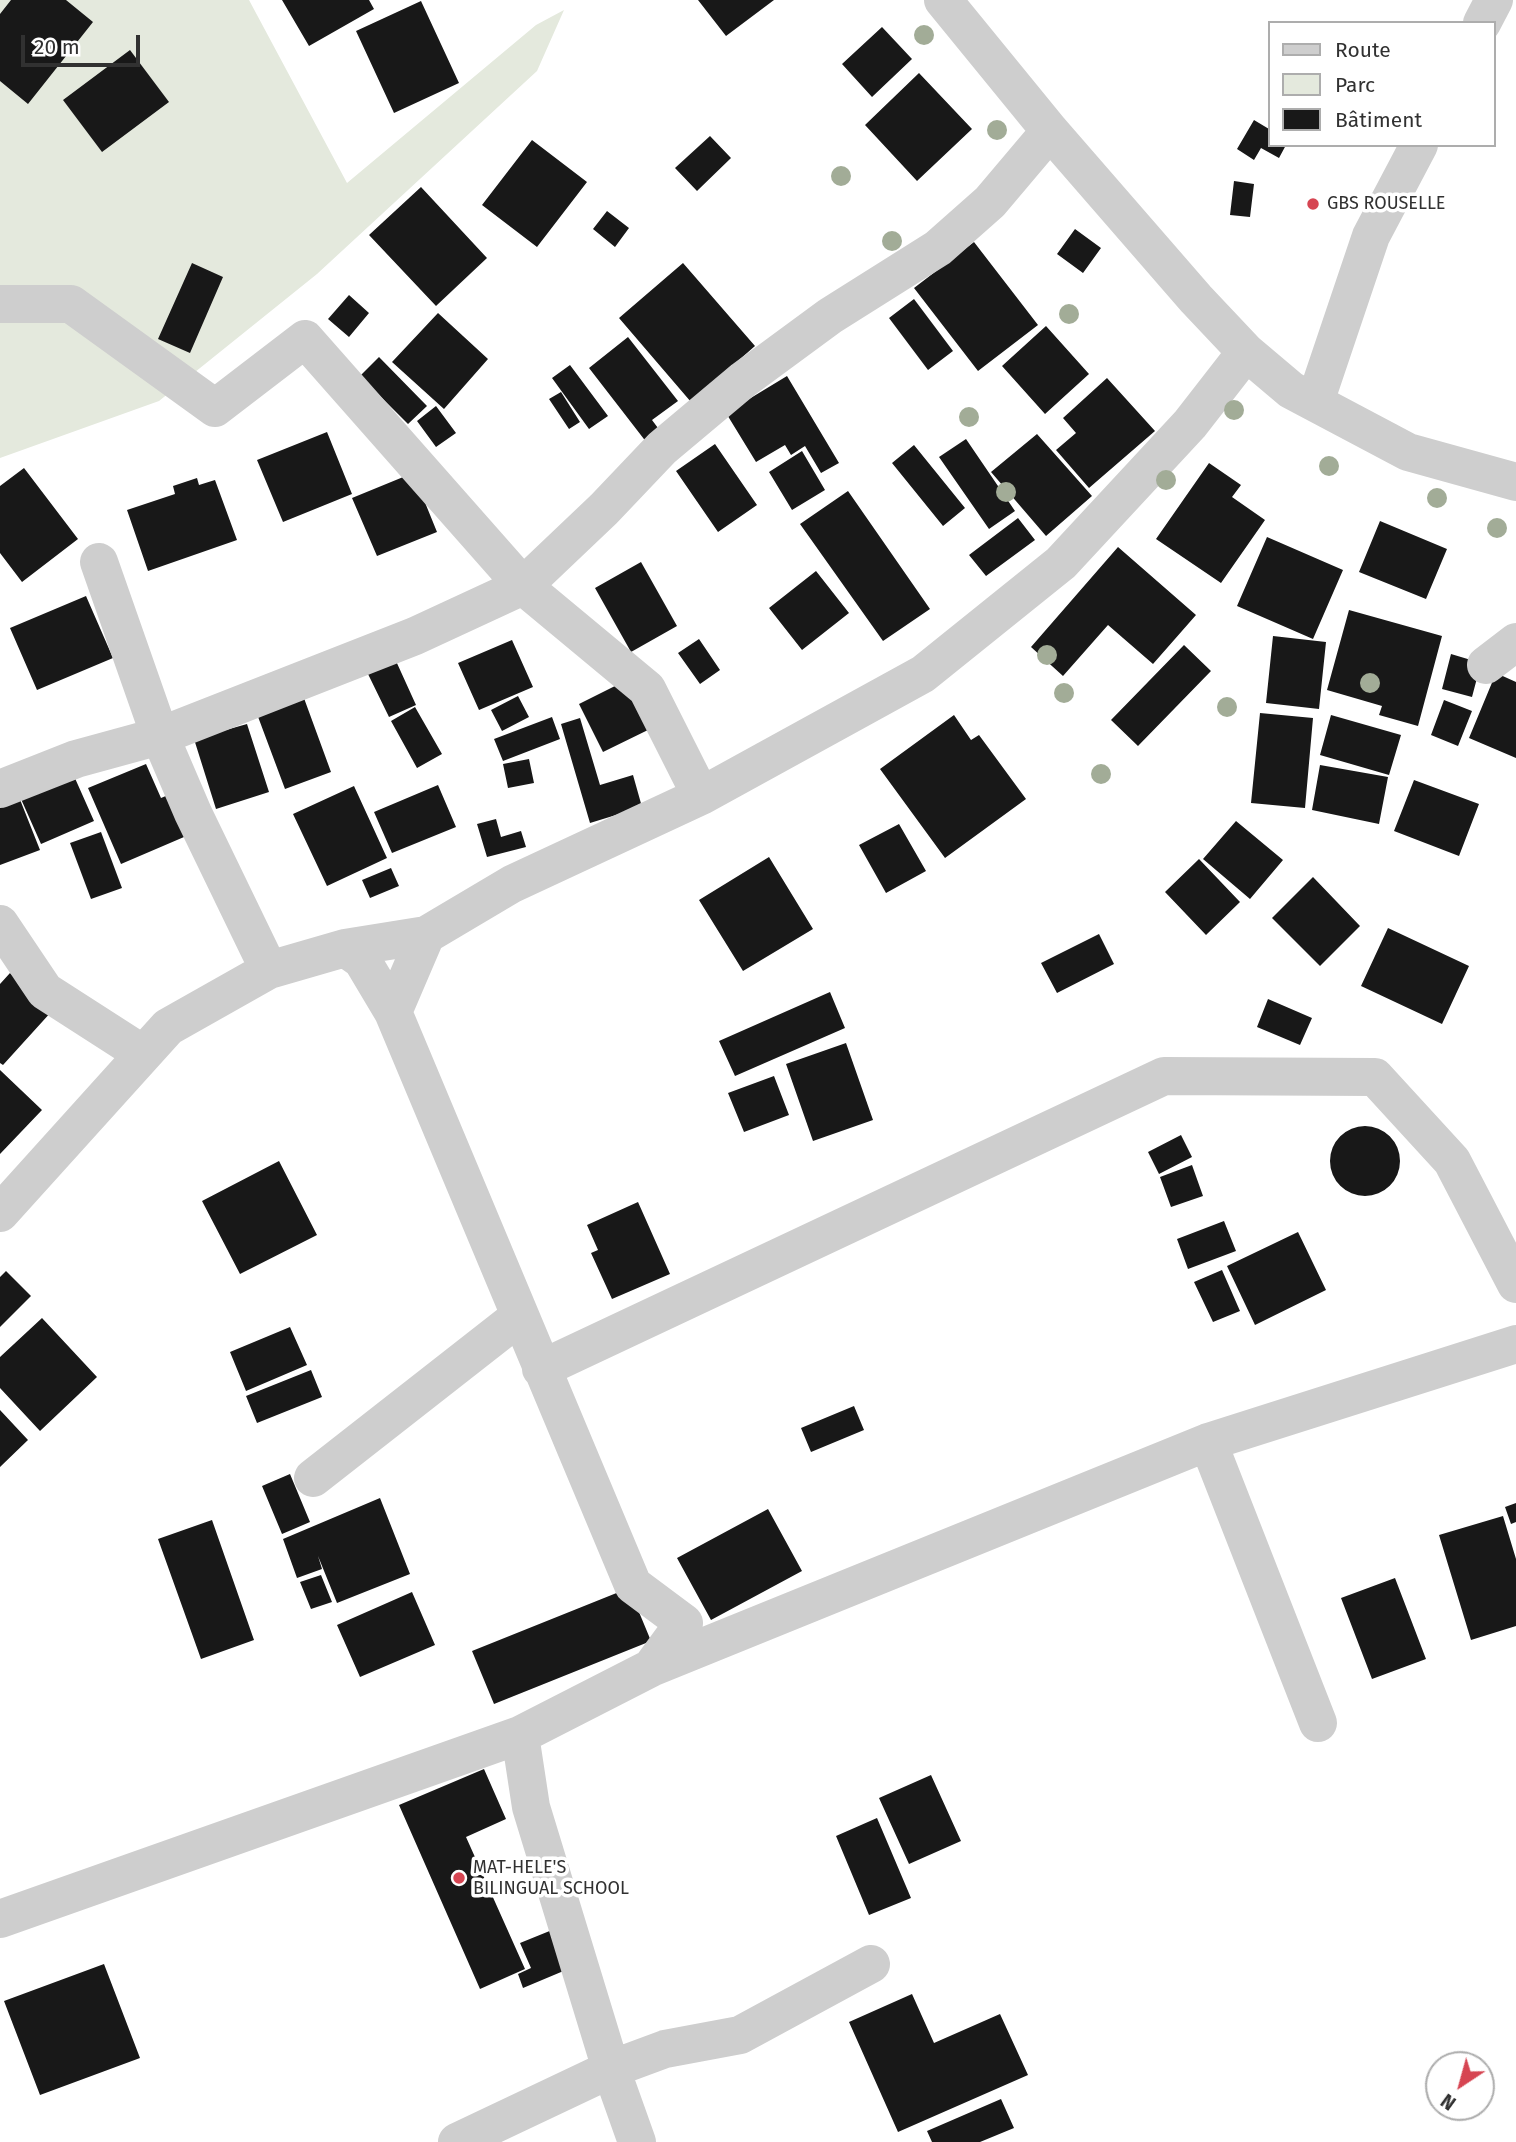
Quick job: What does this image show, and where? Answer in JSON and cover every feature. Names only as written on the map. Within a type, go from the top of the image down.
[{"type":"street","points":[[943,0],[1050,131],[1196,299],[1246,352],[1291,390],[1408,452],[1516,482]]},
{"type":"street","points":[[1483,21],[1494,0]]},
{"type":"street","points":[[0,789],[76,759],[160,736],[415,636],[523,586],[604,509],[662,447],[743,380],[830,316],[939,248],[990,202],[1050,131]]},
{"type":"street","points":[[1315,402],[1371,236],[1418,147]]},
{"type":"street","points":[[0,304],[71,304],[215,408],[305,339],[523,586],[647,689],[701,796]]},
{"type":"street","points":[[0,1213],[168,1027],[269,970],[345,948],[426,935],[512,884],[701,796],[923,674],[1061,563],[1190,424],[1246,352]]},
{"type":"street","points":[[99,562],[160,736],[192,813],[269,970]]},
{"type":"street","points":[[1486,665],[1516,642]]},
{"type":"street","points":[[0,923],[45,991],[143,1054]]},
{"type":"street","points":[[393,1012],[426,935]]},
{"type":"street","points":[[345,948],[362,960],[393,1012],[633,1584],[684,1623],[651,1668]]},
{"type":"street","points":[[541,1369],[1164,1076],[1375,1077],[1452,1161],[1516,1284]]},
{"type":"street","points":[[313,1478],[520,1316]]},
{"type":"street","points":[[0,1919],[520,1735],[651,1668],[1208,1442],[1516,1344]]},
{"type":"street","points":[[1208,1442],[1318,1723]]},
{"type":"street","points":[[520,1735],[531,1807],[611,2069],[637,2142]]},
{"type":"street","points":[[457,2142],[611,2069],[665,2049],[740,2035],[871,1964]]},
{"type":"green space","points":[[0,0],[249,0],[347,183],[536,25],[564,10],[537,71],[317,274],[159,401],[0,458]]},
{"type":"building","points":[[11,0],[66,0],[93,22],[28,104],[0,81],[0,14]]},
{"type":"building","points":[[282,0],[369,0],[374,9],[309,46]]},
{"type":"building","points":[[698,0],[774,0],[726,36]]},
{"type":"building","points":[[421,1],[459,83],[394,113],[356,31]]},
{"type":"building","points":[[882,27],[912,59],[872,97],[842,64]]},
{"type":"building","points":[[130,50],[169,102],[102,152],[63,100]]},
{"type":"building","points":[[919,73],[972,129],[917,181],[865,125]]},
{"type":"building","points":[[1254,120],[1268,128],[1268,147],[1285,147],[1279,158],[1261,148],[1254,160],[1237,149]]},
{"type":"building","points":[[710,136],[731,158],[697,191],[675,168]]},
{"type":"building","points":[[532,140],[587,182],[537,247],[482,205]]},
{"type":"building","points":[[1234,181],[1254,184],[1250,217],[1230,215]]},
{"type":"building","points":[[421,187],[487,258],[436,306],[369,235]]},
{"type":"building","points":[[607,211],[629,228],[615,247],[593,229]]},
{"type":"building","points":[[1075,229],[1101,248],[1083,273],[1057,254]]},
{"type":"building","points":[[974,242],[1038,325],[978,371],[914,288]]},
{"type":"building","points":[[192,263],[223,277],[190,353],[158,339]]},
{"type":"building","points":[[683,263],[755,346],[691,402],[619,318]]},
{"type":"building","points":[[349,295],[369,313],[349,337],[328,319]]},
{"type":"building","points":[[914,299],[953,351],[928,370],[889,318]]},
{"type":"building","points":[[438,313],[488,359],[444,409],[392,362]]},
{"type":"building","points":[[1046,326],[1089,374],[1045,414],[1002,366]]},
{"type":"building","points":[[628,337],[678,401],[652,420],[661,432],[647,443],[589,368]]},
{"type":"building","points":[[379,357],[427,406],[408,424],[360,376]]},
{"type":"building","points":[[570,365],[608,416],[589,429],[552,378]]},
{"type":"building","points":[[787,376],[839,463],[821,473],[805,446],[791,455],[785,445],[756,462],[726,413]]},
{"type":"building","points":[[1107,378],[1155,431],[1089,488],[1056,450],[1076,433],[1063,418]]},
{"type":"building","points":[[561,392],[580,422],[569,429],[549,399]]},
{"type":"building","points":[[436,406],[456,433],[436,447],[417,421]]},
{"type":"building","points":[[327,432],[352,494],[283,522],[257,460]]},
{"type":"building","points":[[1037,434],[1092,496],[1046,536],[991,472]]},
{"type":"building","points":[[966,439],[1015,511],[989,529],[939,457]]},
{"type":"building","points":[[715,444],[757,505],[718,532],[676,471]]},
{"type":"building","points":[[914,445],[965,508],[943,526],[892,463]]},
{"type":"building","points":[[802,451],[825,490],[792,510],[769,472]]},
{"type":"building","points":[[1209,463],[1241,485],[1232,497],[1265,520],[1221,583],[1156,539]]},
{"type":"building","points":[[24,468],[78,539],[22,582],[0,553],[0,486]]},
{"type":"building","points":[[413,473],[437,532],[377,556],[352,498]]},
{"type":"building","points":[[197,478],[199,485],[215,480],[237,540],[148,571],[127,510],[175,494],[173,486]]},
{"type":"building","points":[[848,491],[930,609],[883,641],[800,524]]},
{"type":"building","points":[[1018,518],[1035,540],[986,576],[969,555]]},
{"type":"building","points":[[1380,521],[1447,549],[1426,599],[1359,572]]},
{"type":"building","points":[[1267,537],[1343,570],[1313,639],[1237,606]]},
{"type":"building","points":[[1118,547],[1196,615],[1153,664],[1108,625],[1063,676],[1031,647]]},
{"type":"building","points":[[641,562],[677,626],[631,652],[595,588]]},
{"type":"building","points":[[816,571],[849,613],[802,650],[769,608]]},
{"type":"building","points":[[86,596],[113,658],[37,690],[10,628]]},
{"type":"building","points":[[1349,610],[1442,636],[1418,726],[1379,715],[1382,706],[1327,690]]},
{"type":"building","points":[[1273,636],[1326,642],[1319,709],[1266,703]]},
{"type":"building","points":[[699,639],[720,670],[700,684],[678,653]]},
{"type":"building","points":[[512,640],[533,687],[479,710],[458,663]]},
{"type":"building","points":[[1184,645],[1211,671],[1138,746],[1111,720]]},
{"type":"building","points":[[1451,654],[1481,663],[1472,697],[1442,689]]},
{"type":"building","points":[[396,661],[416,705],[389,717],[368,674]]},
{"type":"building","points":[[1496,673],[1516,682],[1516,758],[1469,738]]},
{"type":"building","points":[[625,681],[650,729],[603,752],[579,704]]},
{"type":"building","points":[[301,690],[331,772],[285,789],[254,706]]},
{"type":"building","points":[[518,696],[529,717],[502,731],[491,710]]},
{"type":"building","points":[[1444,700],[1472,711],[1458,746],[1431,735]]},
{"type":"building","points":[[415,707],[442,754],[417,768],[391,721]]},
{"type":"building","points":[[1260,713],[1313,718],[1305,808],[1251,803]]},
{"type":"building","points":[[954,715],[971,740],[979,735],[1026,799],[945,858],[880,769]]},
{"type":"building","points":[[1331,715],[1401,735],[1389,775],[1320,755]]},
{"type":"building","points":[[552,717],[560,739],[503,761],[494,739]]},
{"type":"building","points":[[580,718],[600,785],[633,775],[642,807],[590,823],[561,724]]},
{"type":"building","points":[[247,724],[269,792],[216,809],[194,739]]},
{"type":"building","points":[[529,759],[534,783],[508,788],[503,764]]},
{"type":"building","points":[[146,764],[161,798],[173,793],[191,834],[121,864],[88,788]]},
{"type":"building","points":[[1320,765],[1388,777],[1379,824],[1312,810]]},
{"type":"building","points":[[70,767],[94,821],[41,844],[17,790]]},
{"type":"building","points":[[1414,780],[1479,804],[1459,856],[1394,831]]},
{"type":"building","points":[[438,785],[456,827],[392,853],[374,812]]},
{"type":"building","points":[[354,786],[387,858],[327,886],[293,814]]},
{"type":"building","points":[[19,797],[40,850],[0,865],[0,805]]},
{"type":"building","points":[[496,819],[501,837],[521,831],[526,847],[487,857],[477,824]]},
{"type":"building","points":[[1236,821],[1283,860],[1250,899],[1203,859]]},
{"type":"building","points":[[899,824],[926,871],[886,893],[859,845]]},
{"type":"building","points":[[101,832],[122,888],[91,899],[70,843]]},
{"type":"building","points":[[769,857],[813,929],[743,971],[699,900]]},
{"type":"building","points":[[1199,859],[1240,902],[1206,935],[1165,892]]},
{"type":"building","points":[[391,868],[399,886],[370,898],[362,880]]},
{"type":"building","points":[[1313,877],[1360,926],[1320,966],[1272,918]]},
{"type":"building","points":[[1388,928],[1469,966],[1442,1024],[1361,986]]},
{"type":"building","points":[[1099,934],[1114,964],[1057,993],[1041,963]]},
{"type":"building","points":[[10,973],[52,1011],[3,1065],[0,1063],[0,984]]},
{"type":"building","points":[[830,992],[845,1028],[735,1076],[719,1041]]},
{"type":"building","points":[[1268,999],[1312,1018],[1300,1045],[1257,1027]]},
{"type":"building","points":[[846,1043],[873,1120],[813,1141],[786,1064]]},
{"type":"building","points":[[0,1070],[42,1110],[0,1154]]},
{"type":"building","points":[[774,1076],[789,1115],[744,1132],[728,1093]]},
{"type":"building","points":[[1372,1126],[1385,1132],[1394,1141],[1398,1147],[1398,1175],[1390,1186],[1379,1194],[1358,1196],[1340,1186],[1332,1175],[1330,1154],[1340,1136],[1351,1128]]},
{"type":"building","points":[[1181,1135],[1192,1157],[1159,1174],[1148,1152]]},
{"type":"building","points":[[279,1161],[317,1235],[240,1274],[202,1201]]},
{"type":"building","points":[[1192,1165],[1203,1196],[1171,1207],[1160,1177]]},
{"type":"building","points":[[638,1202],[670,1274],[612,1299],[591,1253],[598,1250],[587,1225]]},
{"type":"building","points":[[1224,1221],[1236,1251],[1188,1269],[1177,1239]]},
{"type":"building","points":[[1298,1232],[1326,1290],[1255,1325],[1227,1266]]},
{"type":"building","points":[[1222,1270],[1240,1311],[1213,1322],[1194,1282]]},
{"type":"building","points":[[6,1271],[31,1296],[0,1327],[0,1277]]},
{"type":"building","points":[[42,1318],[97,1377],[40,1431],[0,1388],[0,1357]]},
{"type":"building","points":[[290,1327],[307,1365],[246,1391],[230,1352]]},
{"type":"building","points":[[311,1370],[322,1397],[257,1423],[246,1396]]},
{"type":"building","points":[[854,1406],[864,1430],[811,1452],[801,1428]]},
{"type":"building","points":[[0,1410],[28,1440],[0,1467]]},
{"type":"building","points":[[290,1474],[310,1522],[282,1534],[262,1486]]},
{"type":"building","points":[[380,1498],[410,1574],[337,1603],[318,1556],[322,1569],[297,1578],[283,1539]]},
{"type":"building","points":[[1516,1503],[1516,1522],[1511,1524],[1505,1507]]},
{"type":"building","points":[[768,1509],[802,1571],[711,1620],[677,1558]]},
{"type":"building","points":[[1503,1516],[1516,1559],[1516,1626],[1471,1640],[1439,1535]]},
{"type":"building","points":[[212,1520],[254,1640],[201,1659],[158,1539]]},
{"type":"building","points":[[321,1575],[332,1602],[311,1609],[300,1582]]},
{"type":"building","points":[[1395,1578],[1426,1659],[1372,1679],[1341,1598]]},
{"type":"building","points":[[629,1588],[651,1641],[494,1704],[472,1651]]},
{"type":"building","points":[[412,1592],[435,1645],[360,1677],[337,1625]]},
{"type":"building","points":[[484,1769],[506,1819],[466,1837],[525,1969],[480,1989],[399,1805]]},
{"type":"building","points":[[931,1775],[961,1841],[909,1864],[879,1798]]},
{"type":"building","points":[[877,1818],[911,1898],[869,1915],[836,1836]]},
{"type":"building","points":[[557,1928],[573,1967],[523,1988],[518,1974],[531,1968],[520,1943]]},
{"type":"building","points":[[104,1964],[140,2058],[40,2095],[4,2001]]},
{"type":"building","points":[[912,1994],[934,2043],[1000,2014],[1028,2075],[898,2132],[849,2022]]},
{"type":"building","points":[[1001,2099],[1014,2128],[980,2142],[932,2142],[927,2131]]},
{"type":"place","name":"GBS ROUSELLE","points":[[1313,204]]},
{"type":"place","name":"MAT-HELE'S BILINGUAL SCHOOL","points":[[459,1878]]}]
